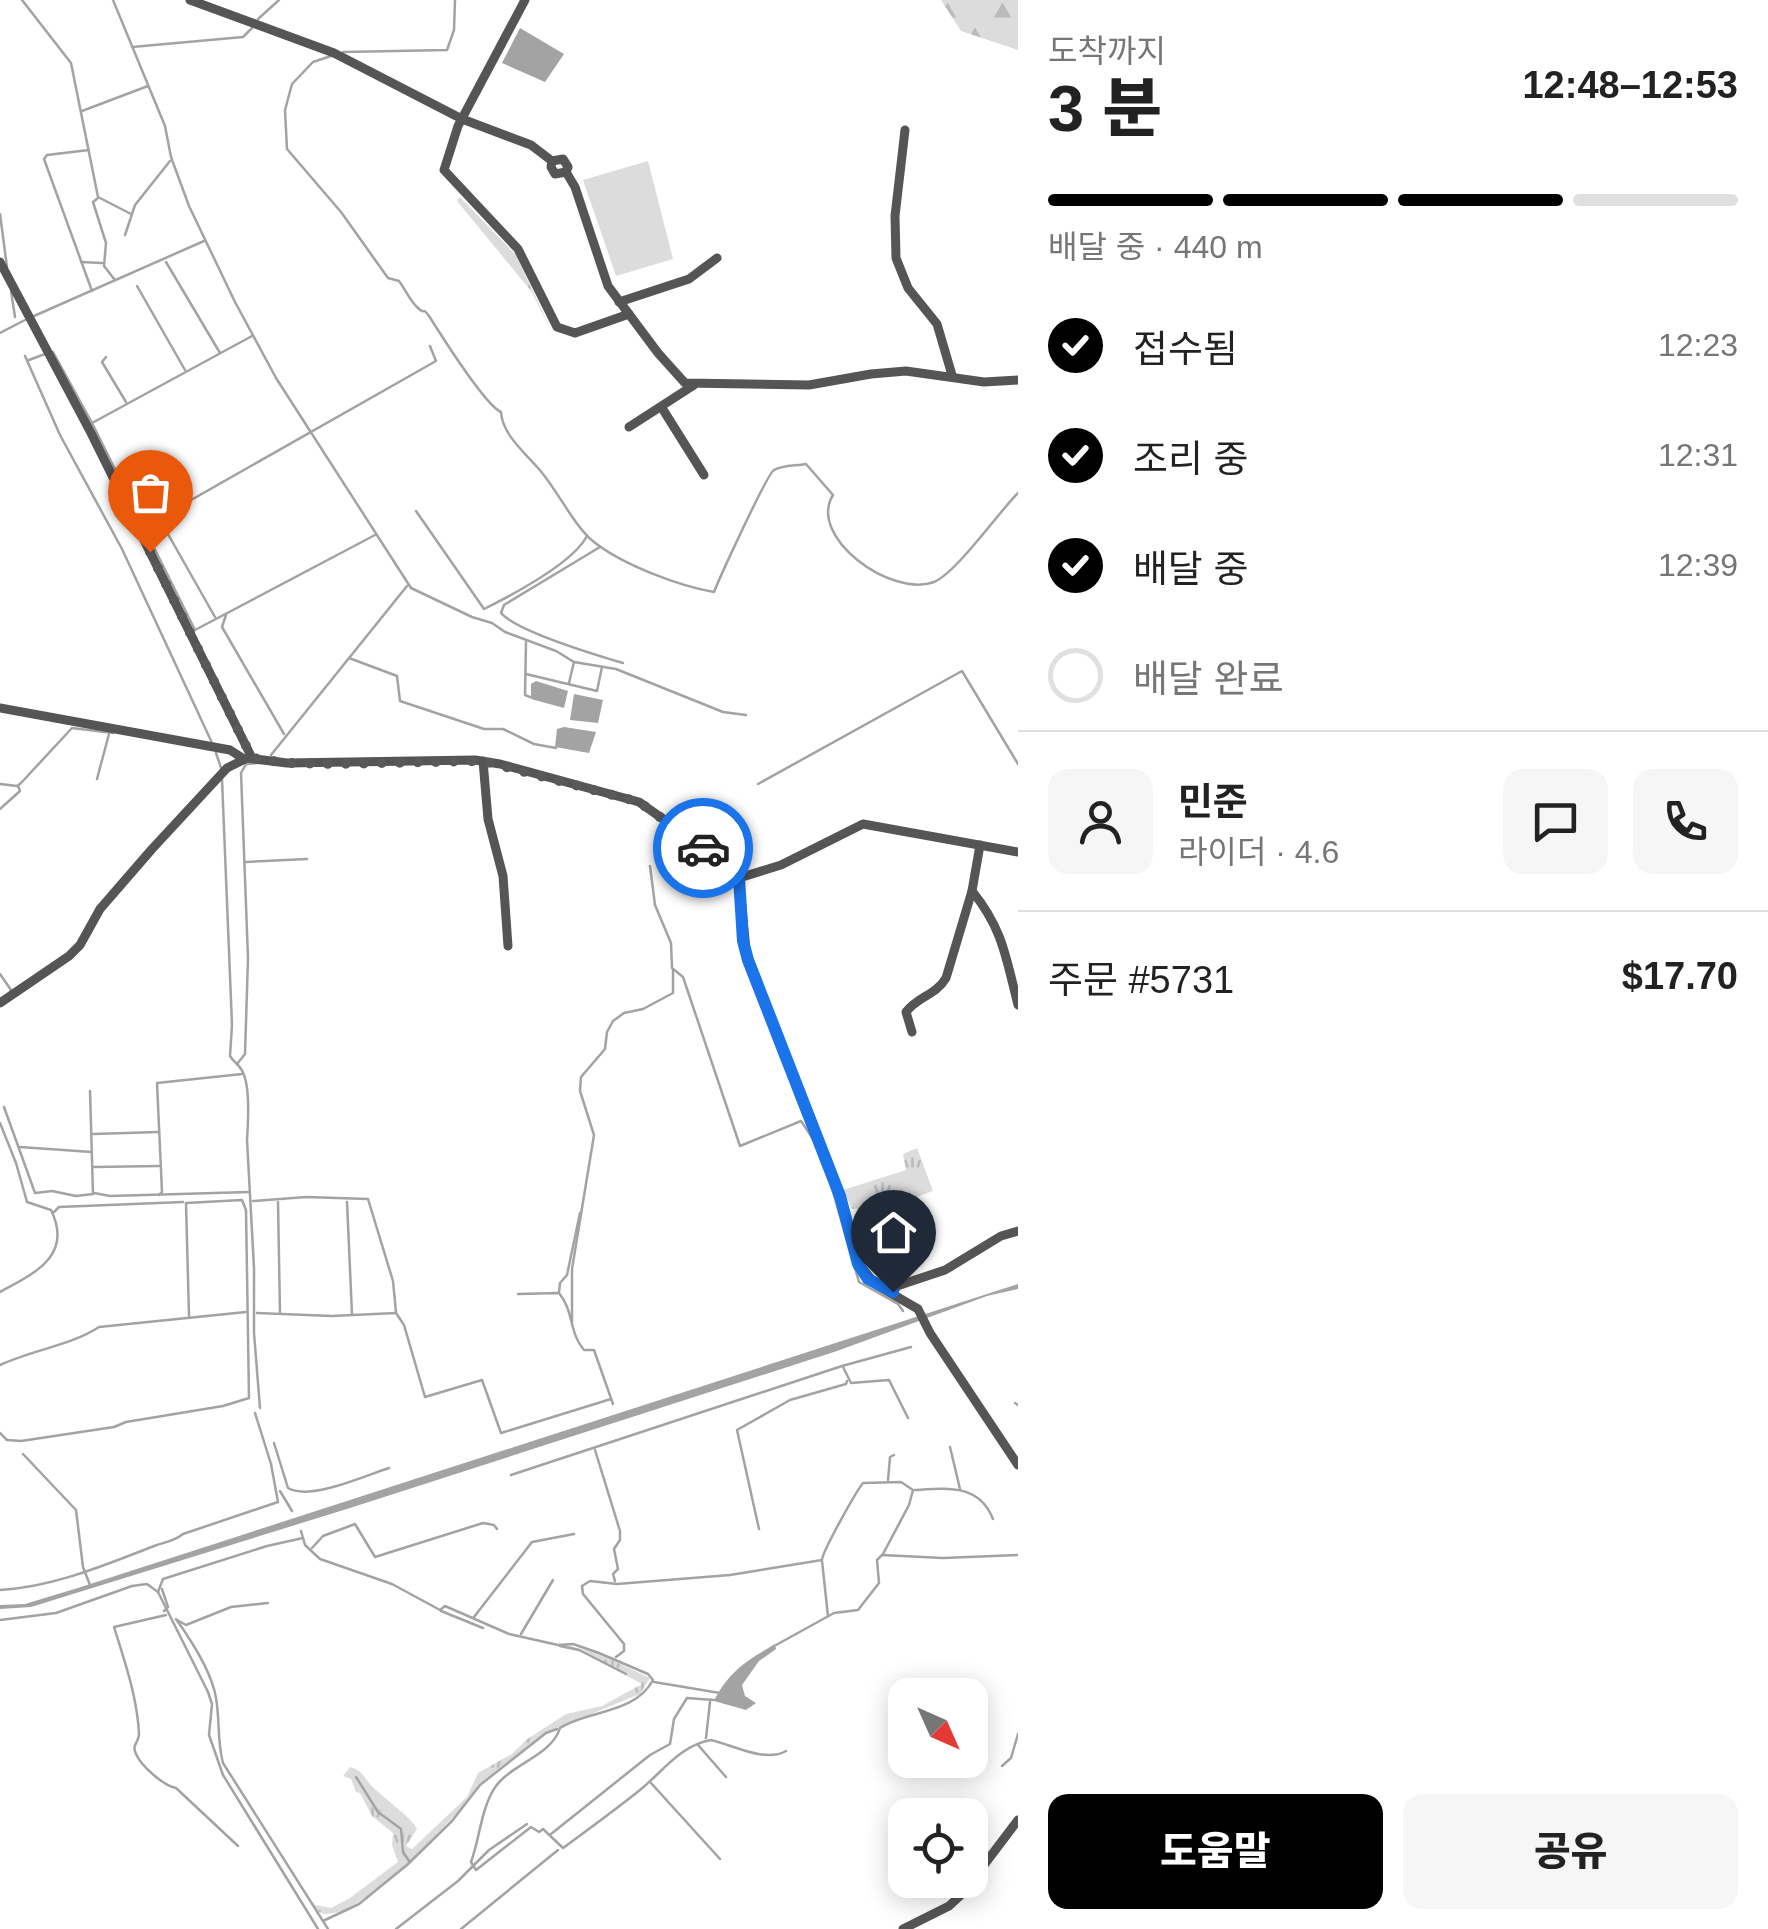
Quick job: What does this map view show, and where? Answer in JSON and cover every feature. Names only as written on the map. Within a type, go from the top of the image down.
[{"type":"street","points":[[190,0],[334,53],[462,119],[531,145],[552,162],[552,172],[566,172],[608,286],[675,376],[694,386],[809,386],[906,371],[984,382],[1018,380]]},
{"type":"street","points":[[525,0],[462,119],[444,170],[518,249],[557,327],[575,333],[629,314]]},
{"type":"street","points":[[905,130],[896,258],[908,288],[937,324],[952,375]]},
{"type":"street","points":[[620,302],[689,279],[717,258]]},
{"type":"street","points":[[0,262],[76,402],[248,758]]},
{"type":"street","points":[[629,427],[694,386]]},
{"type":"street","points":[[662,408],[704,475]]},
{"type":"street","points":[[0,708],[287,763],[483,761],[639,802],[734,870],[739,878],[748,960],[840,1196],[858,1264],[868,1279],[893,1292],[922,1318],[1018,1465]]},
{"type":"street","points":[[0,1003],[69,956],[80,945],[100,909],[152,849],[227,768],[248,758]]},
{"type":"street","points":[[483,761],[488,819],[502,876],[508,946]]},
{"type":"street","points":[[739,878],[781,865],[863,824],[1018,852]]},
{"type":"street","points":[[912,1032],[906,1012],[940,989],[946,978],[972,890],[980,846]]},
{"type":"street","points":[[972,890],[992,915],[1000,933],[1018,1004]]},
{"type":"street","points":[[893,1292],[897,1286],[945,1270],[1001,1236],[1018,1231]]},
{"type":"street","points":[[903,1929],[949,1906],[962,1894],[1018,1820]]},
{"type":"green space","points":[[941,0],[1018,0],[1018,50],[961,31]]},
{"type":"green space","points":[[648,161],[673,259],[616,276],[583,180]]},
{"type":"green space","points":[[460,197],[516,255],[553,334],[531,291],[457,201]]},
{"type":"green space","points":[[917,1148],[933,1191],[894,1205],[852,1209],[843,1190],[906,1170],[903,1154]]},
{"type":"green space","points":[[560,1645],[599,1654],[650,1678],[640,1694],[545,1733],[479,1784],[463,1807],[410,1861],[404,1852],[402,1829],[379,1811],[353,1775],[378,1813],[400,1830],[402,1852],[409,1862],[353,1905],[329,1914],[319,1912],[304,1892],[315,1905],[331,1908],[398,1862],[392,1845],[393,1833],[372,1816],[351,1779],[343,1776],[350,1767],[414,1824],[417,1829],[406,1846],[412,1849],[467,1797],[478,1773],[512,1754],[566,1714],[602,1706],[642,1684],[579,1650]]},
{"type":"shaded area","points":[[520,28],[564,54],[545,82],[502,63]]},
{"type":"shaded area","points":[[536,681],[568,691],[564,708],[531,699],[531,684]]},
{"type":"shaded area","points":[[574,694],[603,700],[598,723],[570,720]]},
{"type":"shaded area","points":[[557,729],[596,732],[589,753],[555,747]]},
{"type":"shaded area","points":[[1018,1284],[1018,1289],[987,1296],[837,1351],[350,1508],[31,1607],[0,1609],[0,1605],[25,1604],[81,1587]]},
{"type":"shaded area","points":[[775,1644],[776,1649],[759,1661],[742,1685],[745,1696],[756,1703],[746,1710],[714,1701],[733,1674]]},
{"type":"waterway","points":[[22,0],[71,63],[98,197],[131,214]]},
{"type":"waterway","points":[[113,0],[165,126],[171,157],[189,206],[235,302],[276,378],[411,588],[574,662],[616,669],[723,712],[746,715]]},
{"type":"waterway","points":[[258,19],[279,0]]},
{"type":"waterway","points":[[343,52],[447,50],[454,30],[455,0]]},
{"type":"waterway","points":[[132,47],[243,37],[254,26]]},
{"type":"waterway","points":[[331,56],[313,62],[292,84],[285,110],[287,149],[341,212],[388,278],[399,281],[414,304],[427,313],[474,384],[501,412],[515,443],[579,526],[606,551],[652,573],[714,592],[774,470],[806,464],[833,495],[828,511],[832,529],[842,545],[876,573],[916,585],[934,582],[954,567],[1018,493]]},
{"type":"waterway","points":[[82,111],[148,86]]},
{"type":"waterway","points":[[89,150],[47,155],[44,159],[92,291]]},
{"type":"waterway","points":[[125,235],[135,205],[170,161]]},
{"type":"waterway","points":[[98,198],[93,202],[106,243],[104,266],[115,280]]},
{"type":"waterway","points":[[0,214],[7,267]]},
{"type":"waterway","points":[[34,316],[204,241]]},
{"type":"waterway","points":[[81,262],[102,263]]},
{"type":"waterway","points":[[166,262],[220,353]]},
{"type":"waterway","points":[[137,286],[185,370]]},
{"type":"waterway","points":[[11,291],[15,317]]},
{"type":"waterway","points":[[0,333],[25,320]]},
{"type":"waterway","points":[[92,423],[252,336]]},
{"type":"waterway","points":[[147,525],[436,361],[430,346]]},
{"type":"waterway","points":[[53,352],[195,630],[375,535]]},
{"type":"waterway","points":[[29,360],[45,354]]},
{"type":"waterway","points":[[25,356],[60,435],[122,549],[213,745]]},
{"type":"waterway","points":[[106,357],[102,362],[126,402]]},
{"type":"waterway","points":[[416,511],[484,609],[556,567],[587,536]]},
{"type":"waterway","points":[[160,520],[215,617]]},
{"type":"waterway","points":[[600,547],[504,605],[501,613],[540,635],[623,663]]},
{"type":"waterway","points":[[271,755],[407,586]]},
{"type":"waterway","points":[[226,615],[222,627],[284,734]]},
{"type":"waterway","points":[[526,642],[525,695],[530,697]]},
{"type":"waterway","points":[[349,658],[397,676],[400,701],[556,748]]},
{"type":"waterway","points":[[569,683],[574,662]]},
{"type":"waterway","points":[[526,674],[597,691],[602,667]]},
{"type":"waterway","points":[[758,784],[962,671],[1018,764]]},
{"type":"waterway","points":[[0,784],[21,783],[72,728],[113,733]]},
{"type":"waterway","points":[[97,779],[109,734]]},
{"type":"waterway","points":[[216,753],[221,768]]},
{"type":"waterway","points":[[237,1064],[245,1054],[248,958],[241,773],[246,764],[258,763]]},
{"type":"waterway","points":[[222,779],[230,1056],[244,1075],[248,1093],[254,1333],[260,1408]]},
{"type":"waterway","points":[[0,809],[20,791],[18,786]]},
{"type":"waterway","points":[[246,862],[307,859]]},
{"type":"waterway","points":[[650,866],[655,905],[671,943],[672,968],[683,977],[740,1146],[801,1121],[813,1139]]},
{"type":"waterway","points":[[572,1322],[572,1269],[594,1135],[580,1091],[581,1077],[605,1049],[613,1021],[673,993],[673,970]]},
{"type":"waterway","points":[[0,974],[10,992]]},
{"type":"waterway","points":[[159,1195],[162,1192],[157,1083],[242,1074]]},
{"type":"waterway","points":[[4,1107],[35,1193],[93,1194],[90,1091]]},
{"type":"waterway","points":[[0,1123],[27,1202],[51,1210],[57,1226],[57,1240],[46,1262],[0,1292]]},
{"type":"waterway","points":[[93,1134],[159,1132]]},
{"type":"waterway","points":[[20,1147],[92,1152]]},
{"type":"waterway","points":[[94,1167],[159,1166]]},
{"type":"waterway","points":[[829,1178],[859,1282],[898,1304],[903,1311]]},
{"type":"waterway","points":[[94,1193],[110,1196],[249,1192]]},
{"type":"waterway","points":[[253,1201],[306,1197],[368,1199],[393,1281],[396,1312]]},
{"type":"waterway","points":[[0,1433],[7,1440],[21,1441],[114,1427],[249,1398],[246,1210],[242,1200],[186,1203],[189,1316]]},
{"type":"waterway","points":[[54,1212],[59,1207],[183,1202]]},
{"type":"waterway","points":[[278,1202],[280,1313]]},
{"type":"waterway","points":[[347,1202],[352,1314]]},
{"type":"waterway","points":[[559,1292],[567,1275],[580,1213]]},
{"type":"waterway","points":[[518,1294],[559,1293],[579,1343],[584,1350],[594,1350],[613,1404]]},
{"type":"waterway","points":[[0,1365],[99,1327],[246,1312]]},
{"type":"waterway","points":[[257,1313],[396,1313],[404,1325],[425,1397],[482,1380],[501,1433],[611,1399]]},
{"type":"waterway","points":[[511,1475],[911,1347]]},
{"type":"waterway","points":[[843,1367],[851,1383],[889,1380],[908,1418]]},
{"type":"waterway","points":[[759,1529],[737,1430],[790,1400],[847,1381]]},
{"type":"waterway","points":[[0,1590],[40,1585],[78,1574],[278,1502],[255,1413]]},
{"type":"waterway","points":[[274,1443],[288,1488],[298,1491],[337,1486],[389,1468]]},
{"type":"waterway","points":[[950,1447],[960,1489]]},
{"type":"waterway","points":[[595,1450],[620,1531],[614,1549],[618,1569],[613,1574],[615,1581]]},
{"type":"waterway","points":[[23,1454],[76,1510],[83,1567],[90,1585]]},
{"type":"waterway","points":[[888,1480],[890,1457],[894,1455]]},
{"type":"waterway","points":[[616,1657],[624,1651],[624,1644],[583,1594],[582,1586],[590,1581],[617,1584],[730,1575],[822,1560],[863,1483],[901,1482],[913,1490],[883,1554]]},
{"type":"waterway","points":[[915,1490],[950,1489],[971,1494],[980,1499],[993,1519]]},
{"type":"waterway","points":[[280,1491],[292,1511]]},
{"type":"waterway","points":[[312,1548],[323,1536],[355,1524],[375,1557],[483,1523],[497,1529]]},
{"type":"waterway","points":[[301,1531],[305,1545],[320,1559],[392,1584],[440,1610],[445,1606],[509,1634],[558,1645],[573,1644],[648,1674],[653,1680],[635,1699],[560,1728],[549,1745],[503,1778],[484,1813],[471,1862],[476,1870],[531,1827],[539,1832],[543,1829],[563,1848],[640,1790],[681,1753],[700,1743],[711,1740],[769,1755],[786,1751]]},
{"type":"waterway","points":[[474,1617],[532,1542],[574,1534]]},
{"type":"waterway","points":[[0,1620],[56,1613],[132,1586],[147,1584],[158,1592],[163,1579],[303,1538]]},
{"type":"waterway","points":[[776,1645],[834,1613],[858,1610],[879,1583],[877,1560],[882,1555],[1018,1555]]},
{"type":"waterway","points":[[822,1561],[828,1616]]},
{"type":"waterway","points":[[521,1634],[553,1580]]},
{"type":"waterway","points":[[162,1589],[168,1607],[164,1611]]},
{"type":"waterway","points":[[158,1592],[208,1692],[212,1704],[209,1735],[223,1775],[318,1929]]},
{"type":"waterway","points":[[177,1620],[186,1625],[231,1607],[268,1603]]},
{"type":"waterway","points":[[441,1611],[483,1628]]},
{"type":"waterway","points":[[166,1615],[114,1627],[136,1706],[139,1736],[135,1751],[148,1770],[176,1788],[238,1846]]},
{"type":"waterway","points":[[176,1619],[214,1688],[223,1763],[328,1929]]},
{"type":"waterway","points":[[560,1646],[579,1650],[626,1674]]},
{"type":"waterway","points":[[654,1682],[720,1693]]},
{"type":"waterway","points":[[551,1834],[650,1755],[670,1744],[674,1719],[687,1698],[714,1700]]},
{"type":"waterway","points":[[706,1738],[710,1702]]},
{"type":"waterway","points":[[323,1921],[359,1904],[407,1865],[452,1821],[480,1785],[546,1733],[557,1729]]},
{"type":"waterway","points":[[1002,1766],[1011,1758],[1018,1734]]},
{"type":"waterway","points":[[698,1745],[726,1777]]},
{"type":"waterway","points":[[356,1777],[378,1812],[401,1829],[403,1852],[409,1861]]},
{"type":"waterway","points":[[651,1783],[720,1859]]},
{"type":"waterway","points":[[396,1929],[458,1881],[489,1850],[527,1824]]},
{"type":"waterway","points":[[461,1929],[558,1850]]},
{"type":"way so far","points":[[150,552],[252,758],[334,764],[483,761],[639,802],[703,848]]},
{"type":"route","points":[[703,848],[739,878],[748,960],[840,1196],[858,1264],[868,1279],[893,1292]]}]
